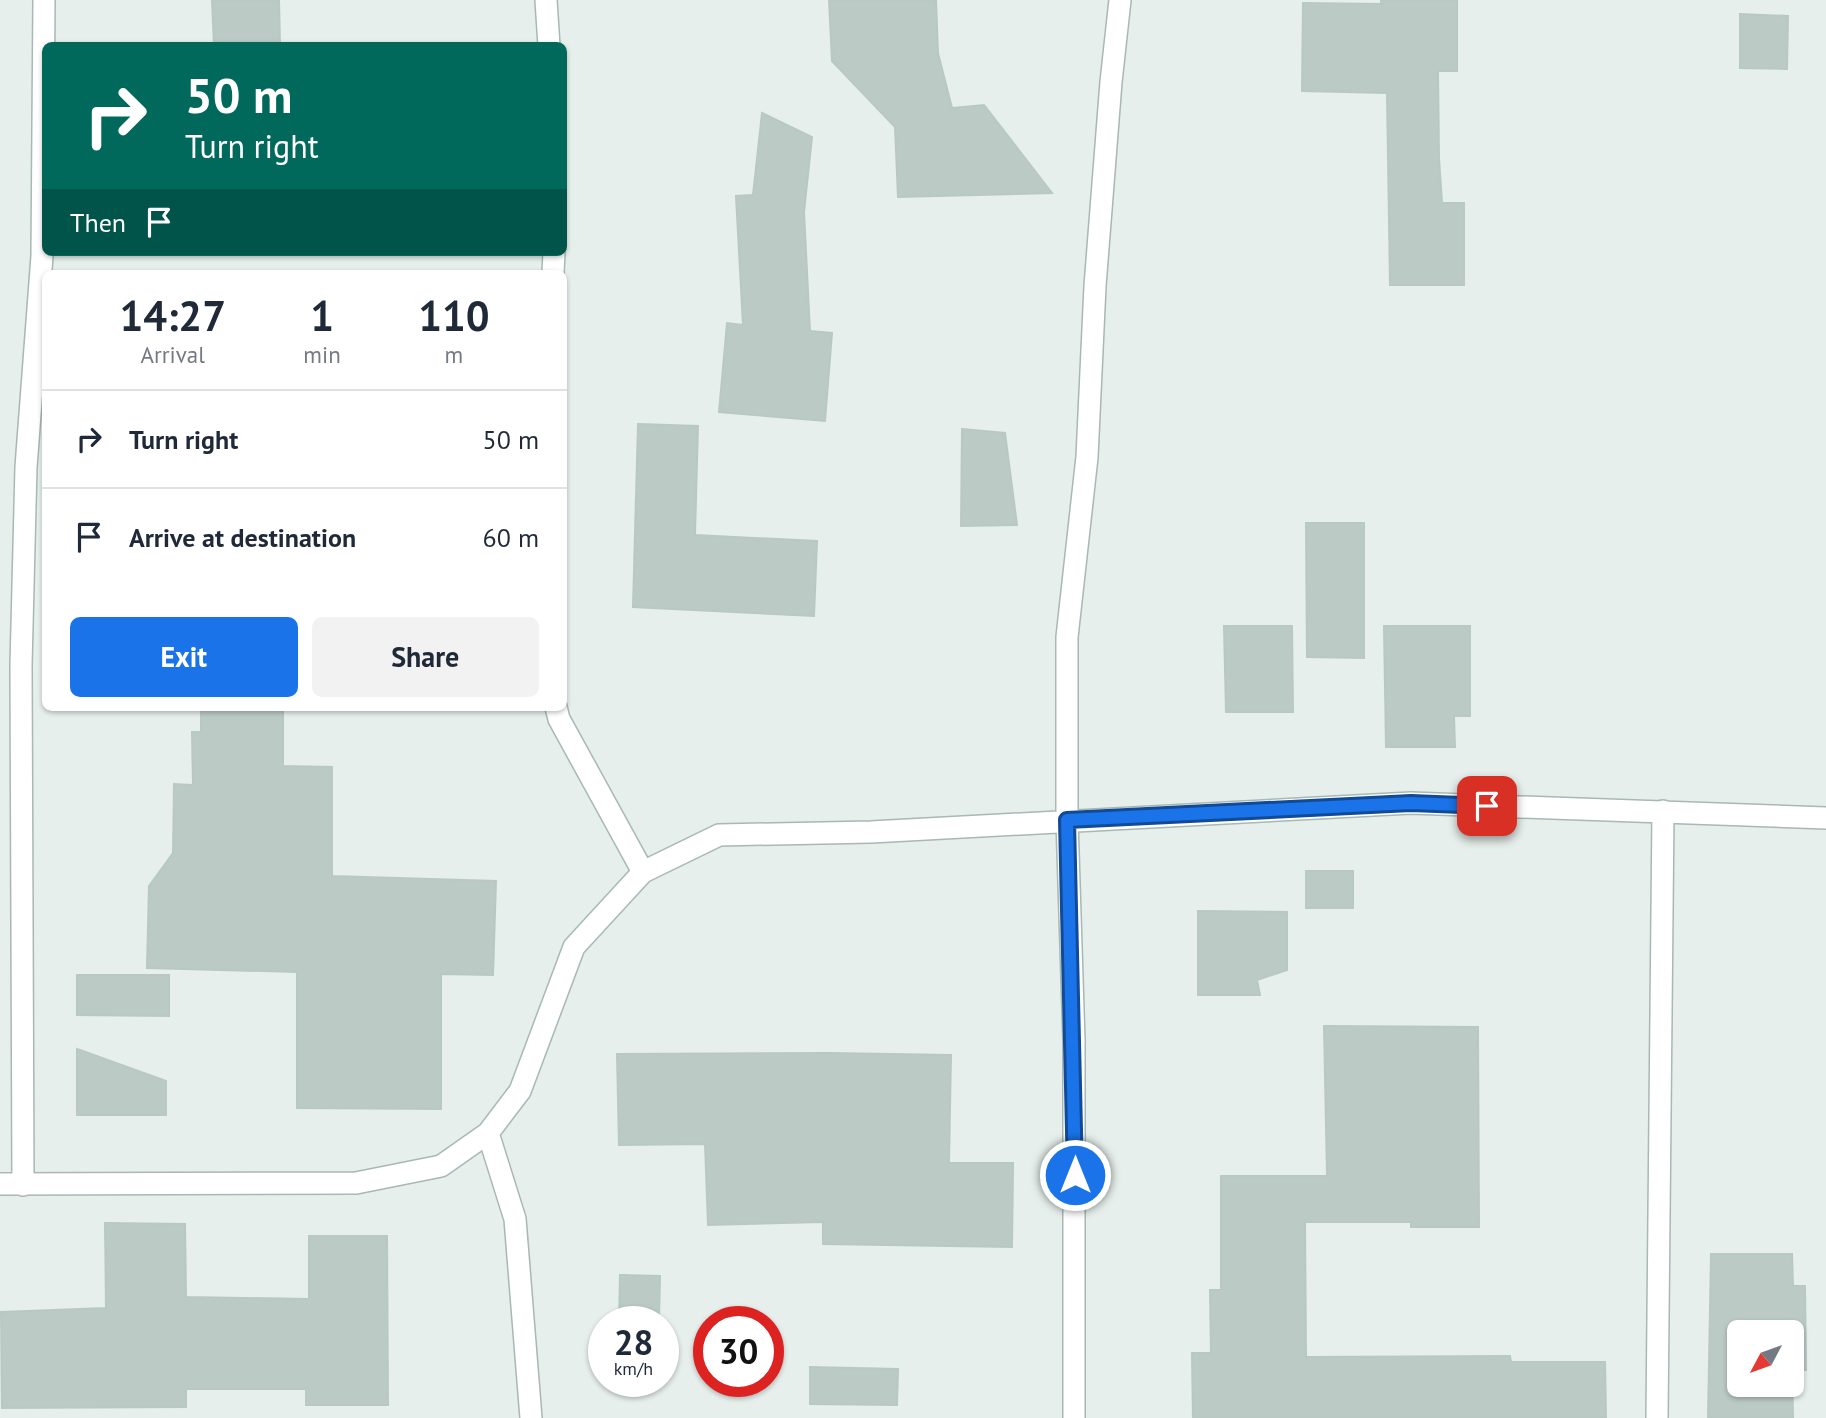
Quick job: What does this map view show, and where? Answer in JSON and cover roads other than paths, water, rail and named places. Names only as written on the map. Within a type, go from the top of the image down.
[{"type":"street","points":[[44,0],[44,42]]},
{"type":"street","points":[[546,0],[549,42]]},
{"type":"street","points":[[1074,1418],[1074,1055],[1067,820],[1067,637],[1087,457],[1096,273],[1120,0]]},
{"type":"street","points":[[23,1185],[21,665],[26,467],[43,256]]},
{"type":"street","points":[[557,711],[643,872]]},
{"type":"street","points":[[0,1184],[356,1183],[442,1166],[488,1133],[520,1091],[574,947],[643,872],[719,835],[872,832],[1411,803],[1826,818]]},
{"type":"street","points":[[1657,1418],[1663,811]]},
{"type":"street","points":[[488,1133],[515,1219],[531,1418]]}]
